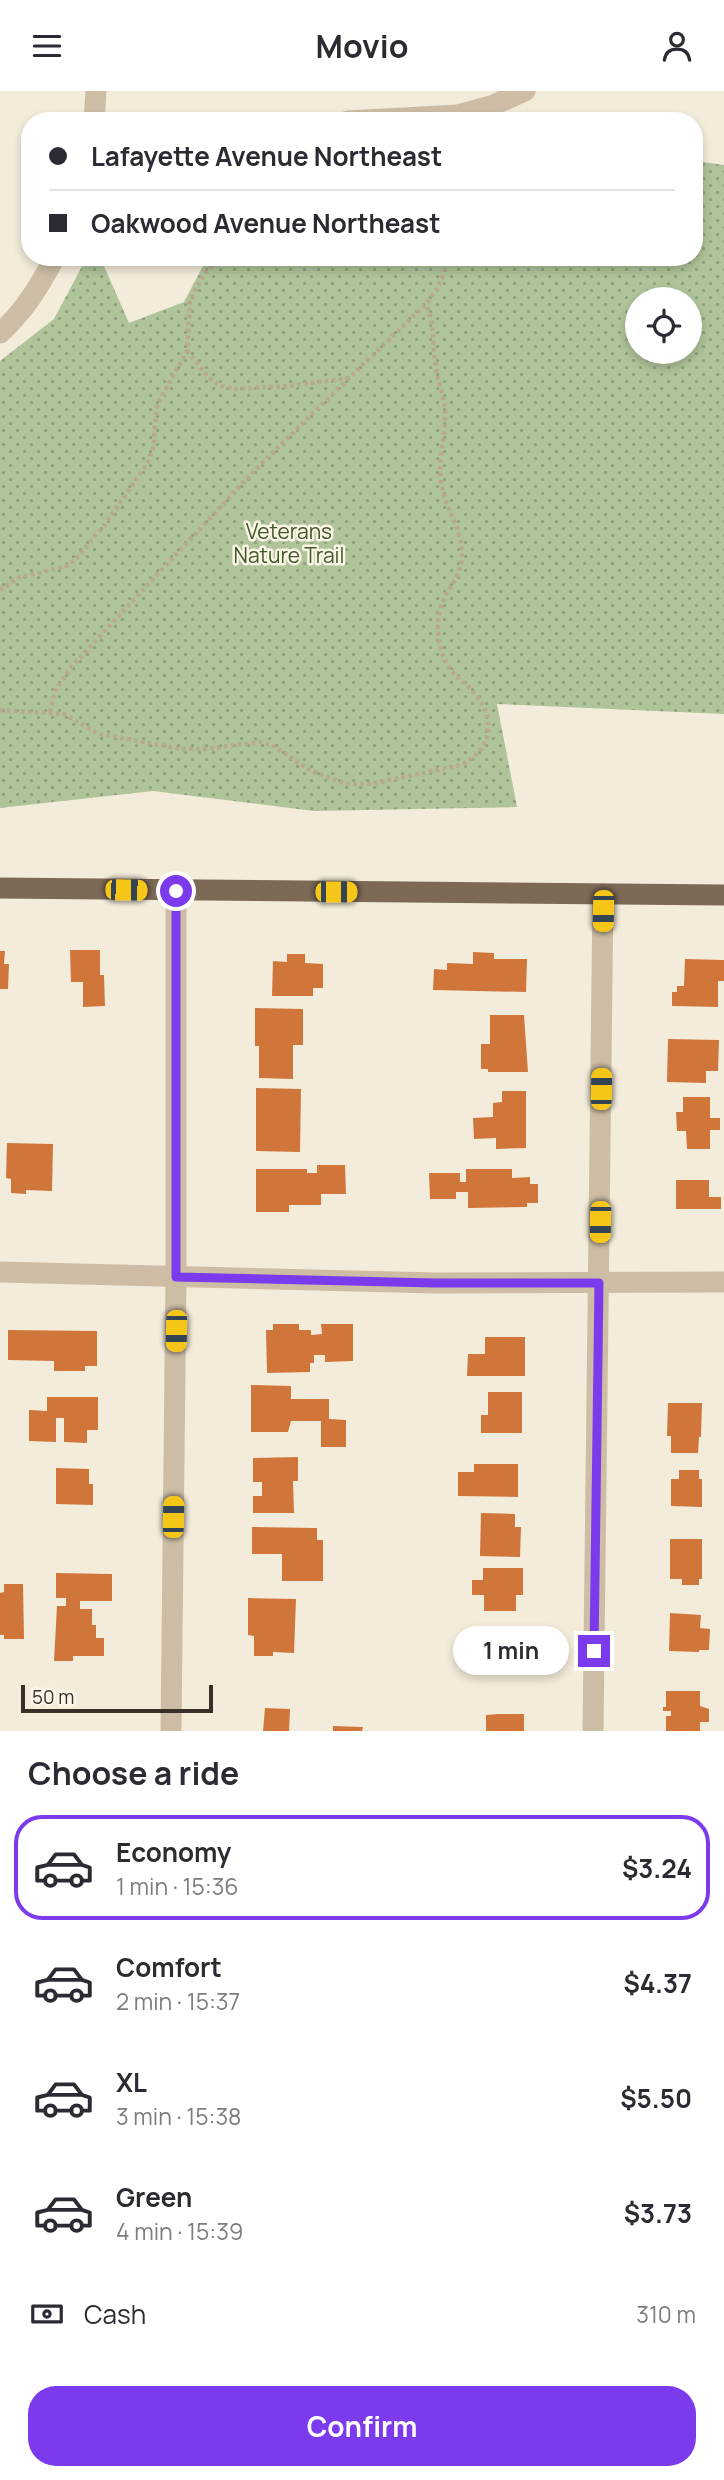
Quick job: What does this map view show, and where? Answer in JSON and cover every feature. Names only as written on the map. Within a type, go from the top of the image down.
[{"type":"main road","points":[[0,888],[724,895]]},
{"type":"street","points":[[95,112],[96,91]]},
{"type":"street","points":[[469,112],[491,106],[525,91]]},
{"type":"street","points":[[0,333],[18,316],[50,266]]},
{"type":"street","points":[[171,1731],[176,1277],[176,891]]},
{"type":"street","points":[[593,1731],[603,894]]},
{"type":"street","points":[[0,1272],[435,1283],[724,1282]]},
{"type":"path","points":[[0,590],[18,578],[66,566],[85,550],[147,464],[153,449],[157,405],[187,351],[190,300],[212,266]]},
{"type":"path","points":[[50,712],[55,691],[72,666],[207,520],[426,304],[438,289],[447,266]]},
{"type":"path","points":[[0,710],[50,712],[77,720],[99,734],[182,749],[205,750],[260,742],[272,745],[325,777],[359,785],[461,765],[482,751],[487,741],[486,716],[474,693],[446,663],[439,641],[439,612],[443,597],[458,572],[461,546],[440,480],[445,413],[435,361],[432,319],[426,304]]},
{"type":"path","points":[[187,351],[208,377],[219,385],[233,389],[288,386],[349,378]]},
{"type":"green space","name":"Veterans Nature Trail","points":[[703,162],[724,165],[724,714],[497,704],[517,807],[314,811],[153,791],[0,808],[0,361],[54,319],[82,266],[104,266],[129,323],[184,302],[203,266],[703,266]]},
{"type":"building","points":[[70,950],[100,950],[100,975],[104,975],[105,1006],[83,1007],[83,982],[71,982]]},
{"type":"building","points":[[0,951],[5,951],[4,964],[9,964],[8,989],[0,989]]},
{"type":"building","points":[[473,952],[494,953],[494,959],[527,959],[526,992],[433,990],[434,969],[447,970],[447,963],[473,964]]},
{"type":"building","points":[[287,954],[305,954],[305,963],[323,964],[323,988],[313,988],[313,996],[272,996],[273,961],[287,962]]},
{"type":"building","points":[[685,959],[724,960],[724,981],[718,981],[718,1007],[672,1006],[672,992],[677,992],[677,986],[684,986]]},
{"type":"building","points":[[255,1008],[303,1009],[303,1045],[293,1045],[293,1079],[259,1078],[259,1046],[255,1046]]},
{"type":"building","points":[[490,1015],[524,1015],[528,1072],[488,1072],[488,1069],[481,1069],[481,1044],[490,1044]]},
{"type":"building","points":[[668,1039],[719,1040],[718,1071],[706,1071],[706,1083],[667,1082]]},
{"type":"building","points":[[256,1088],[301,1089],[300,1152],[256,1151]]},
{"type":"building","points":[[502,1091],[526,1091],[526,1148],[496,1149],[496,1138],[474,1139],[473,1118],[493,1117],[493,1103],[502,1102]]},
{"type":"building","points":[[683,1097],[710,1097],[710,1118],[720,1118],[720,1130],[710,1130],[710,1149],[687,1149],[686,1131],[677,1131],[676,1112],[683,1112]]},
{"type":"building","points":[[7,1143],[53,1144],[52,1191],[26,1190],[26,1194],[11,1193],[11,1179],[6,1178]]},
{"type":"building","points":[[317,1165],[345,1165],[346,1194],[321,1194],[321,1205],[289,1205],[289,1212],[256,1212],[256,1169],[307,1169],[307,1173],[317,1173]]},
{"type":"building","points":[[466,1169],[512,1169],[512,1178],[530,1177],[530,1184],[538,1184],[538,1203],[527,1203],[527,1207],[468,1208],[468,1192],[456,1192],[456,1199],[430,1199],[429,1173],[460,1173],[460,1182],[466,1182]]},
{"type":"building","points":[[676,1180],[709,1180],[709,1197],[721,1197],[721,1209],[676,1209]]},
{"type":"building","points":[[273,1324],[299,1324],[299,1330],[311,1330],[311,1335],[322,1334],[321,1324],[353,1324],[353,1361],[325,1362],[325,1355],[314,1355],[310,1372],[267,1373],[266,1330],[273,1330]]},
{"type":"building","points":[[8,1330],[97,1331],[97,1366],[85,1366],[85,1371],[54,1371],[54,1361],[8,1360]]},
{"type":"building","points":[[485,1337],[525,1337],[525,1376],[467,1376],[468,1354],[485,1354]]},
{"type":"building","points":[[251,1385],[291,1386],[291,1399],[329,1399],[329,1419],[346,1420],[346,1447],[321,1447],[321,1421],[291,1421],[288,1432],[251,1432]]},
{"type":"building","points":[[488,1392],[522,1392],[522,1433],[481,1433],[481,1415],[488,1415]]},
{"type":"building","points":[[47,1397],[98,1397],[98,1430],[87,1430],[87,1443],[64,1442],[64,1418],[56,1418],[56,1442],[29,1441],[29,1410],[47,1411]]},
{"type":"building","points":[[668,1403],[702,1403],[698,1453],[671,1453],[671,1436],[667,1436]]},
{"type":"building","points":[[298,1457],[298,1481],[293,1481],[294,1513],[253,1513],[253,1496],[262,1496],[262,1482],[253,1482],[253,1458]]},
{"type":"building","points":[[474,1464],[518,1464],[518,1497],[458,1496],[458,1472],[474,1472]]},
{"type":"building","points":[[56,1468],[89,1469],[89,1484],[93,1484],[93,1505],[56,1504]]},
{"type":"building","points":[[679,1470],[699,1470],[699,1479],[702,1479],[702,1507],[671,1506],[671,1479],[679,1479]]},
{"type":"building","points":[[481,1513],[515,1514],[515,1527],[521,1527],[520,1557],[480,1556]]},
{"type":"building","points":[[252,1527],[317,1528],[317,1540],[323,1540],[323,1581],[282,1581],[282,1554],[252,1554]]},
{"type":"building","points":[[670,1539],[702,1539],[702,1579],[699,1579],[699,1585],[682,1585],[682,1579],[670,1579]]},
{"type":"building","points":[[483,1568],[523,1568],[523,1595],[516,1595],[516,1611],[484,1611],[484,1595],[472,1595],[472,1580],[483,1580]]},
{"type":"building","points":[[56,1573],[112,1574],[112,1601],[80,1601],[80,1609],[92,1609],[92,1625],[96,1625],[96,1638],[104,1638],[104,1656],[73,1656],[73,1661],[54,1661],[57,1606],[66,1606],[66,1598],[56,1598]]},
{"type":"building","points":[[4,1584],[23,1584],[24,1639],[4,1639],[4,1635],[0,1635],[0,1593],[4,1592]]},
{"type":"building","points":[[248,1598],[296,1599],[294,1653],[273,1652],[273,1656],[254,1656],[254,1636],[248,1635]]},
{"type":"building","points":[[670,1613],[701,1615],[700,1628],[710,1629],[709,1650],[669,1651]]},
{"type":"building","points":[[666,1691],[700,1691],[700,1706],[709,1709],[709,1722],[700,1722],[700,1731],[666,1731],[666,1716],[671,1716],[671,1711],[663,1711],[663,1707],[666,1707]]},
{"type":"building","points":[[265,1708],[290,1709],[289,1731],[263,1731]]},
{"type":"building","points":[[524,1714],[524,1731],[486,1731],[486,1715]]},
{"type":"building","points":[[333,1726],[363,1727],[362,1731],[333,1731]]},
{"type":"route","points":[[176,891],[176,1277],[435,1283],[599,1283],[594,1651]]}]
